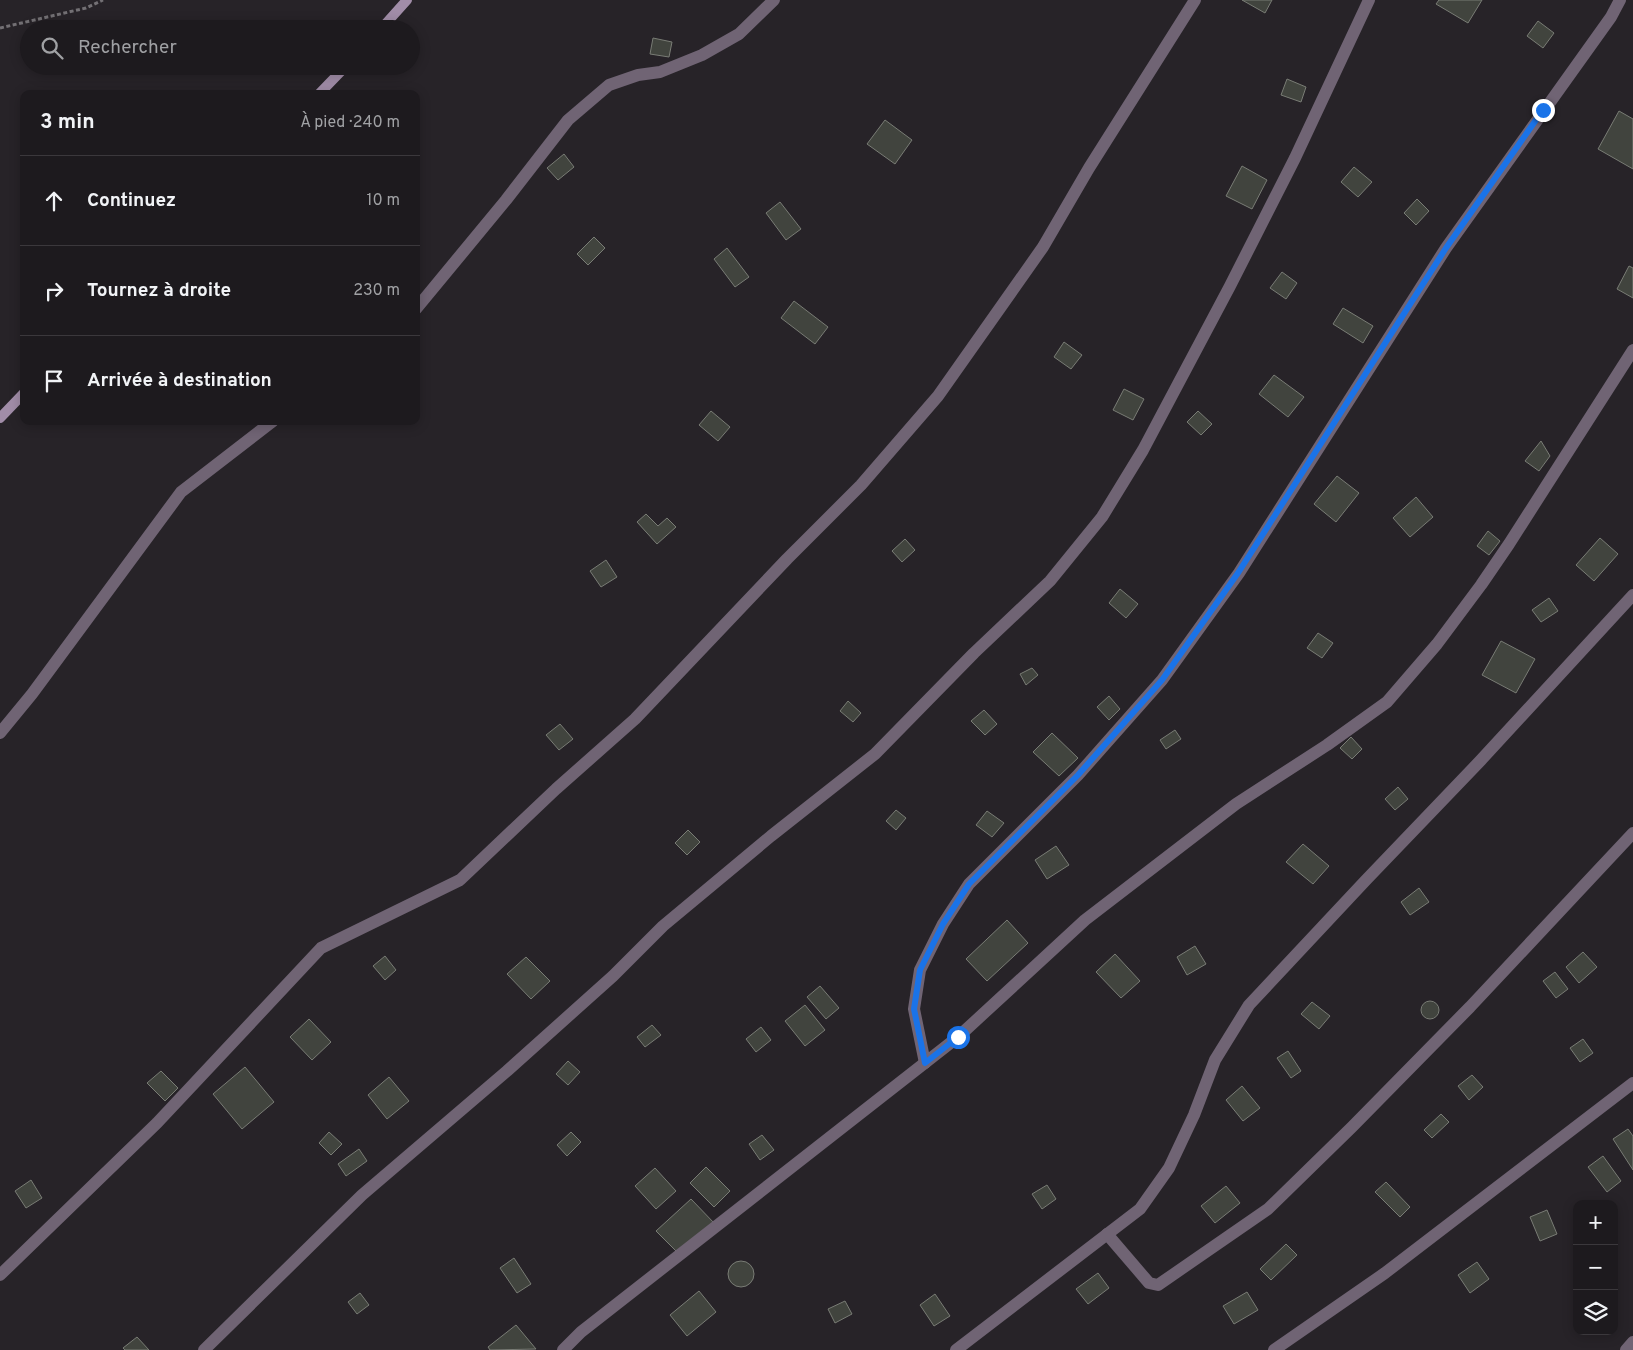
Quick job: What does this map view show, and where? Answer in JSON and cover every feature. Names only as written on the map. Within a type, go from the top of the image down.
[{"type":"street","points":[[420,304],[506,200],[568,120],[609,85],[638,74],[660,72],[702,55],[739,34],[774,0]]},
{"type":"street","points":[[0,1274],[156,1123],[321,948],[460,880],[556,789],[635,720],[787,559],[862,485],[938,396],[1043,247],[1088,168],[1195,0]]},
{"type":"street","points":[[204,1350],[362,1195],[514,1065],[613,976],[663,926],[771,836],[875,754],[974,653],[1050,581],[1102,517],[1144,450],[1296,158],[1369,0]]},
{"type":"street","points":[[925,1063],[914,1009],[920,970],[943,924],[969,884],[1078,775],[1162,680],[1238,573],[1446,248],[1611,16],[1620,0]]},
{"type":"street","points":[[563,1350],[581,1332],[958,1037],[1085,920],[1236,804],[1327,745],[1387,702],[1436,644],[1481,585],[1633,350]]},
{"type":"street","points":[[0,733],[32,694],[181,492],[268,425]]},
{"type":"street","points":[[956,1350],[1140,1209],[1169,1168],[1194,1115],[1215,1060],[1248,1005],[1481,760],[1633,595]]},
{"type":"street","points":[[1107,1234],[1149,1282],[1158,1285],[1268,1209],[1463,1014],[1633,833]]},
{"type":"street","points":[[1274,1350],[1385,1273],[1633,1083]]},
{"type":"street","points":[[1626,1350],[1633,1342]]},
{"type":"path","points":[[34,20],[86,8],[103,0]]},
{"type":"path","points":[[0,28],[20,23]]},
{"type":"building","points":[[1242,0],[1272,0],[1265,13]]},
{"type":"building","points":[[1439,0],[1482,0],[1468,23],[1436,4]]},
{"type":"building","points":[[1538,21],[1554,33],[1543,48],[1527,36]]},
{"type":"building","points":[[653,38],[672,42],[669,57],[650,54]]},
{"type":"building","points":[[1287,79],[1306,87],[1301,102],[1281,95]]},
{"type":"building","points":[[1619,111],[1633,119],[1633,169],[1598,149]]},
{"type":"building","points":[[885,120],[912,140],[895,164],[867,144]]},
{"type":"building","points":[[564,154],[574,167],[558,180],[547,168]]},
{"type":"building","points":[[1242,166],[1267,180],[1252,209],[1226,196]]},
{"type":"building","points":[[1354,167],[1372,182],[1358,197],[1341,182]]},
{"type":"building","points":[[1417,199],[1429,211],[1416,225],[1404,213]]},
{"type":"building","points":[[780,202],[801,229],[786,240],[766,213]]},
{"type":"building","points":[[594,237],[605,248],[588,265],[577,254]]},
{"type":"building","points":[[727,248],[749,277],[735,287],[714,259]]},
{"type":"building","points":[[1629,266],[1633,268],[1633,298],[1617,289]]},
{"type":"building","points":[[1282,272],[1297,283],[1286,299],[1270,288]]},
{"type":"building","points":[[794,301],[828,327],[815,344],[781,318]]},
{"type":"building","points":[[1343,308],[1373,326],[1363,343],[1333,324]]},
{"type":"building","points":[[1064,342],[1082,355],[1071,369],[1054,357]]},
{"type":"building","points":[[1274,375],[1304,397],[1288,417],[1259,394]]},
{"type":"building","points":[[1124,389],[1144,399],[1133,420],[1113,410]]},
{"type":"building","points":[[711,411],[730,427],[718,441],[699,425]]},
{"type":"building","points":[[1198,411],[1212,424],[1201,435],[1187,422]]},
{"type":"building","points":[[1541,441],[1550,456],[1539,471],[1525,461]]},
{"type":"building","points":[[1337,476],[1359,493],[1336,522],[1314,504]]},
{"type":"building","points":[[1416,497],[1433,517],[1410,537],[1393,518]]},
{"type":"building","points":[[646,514],[658,526],[667,518],[676,527],[657,544],[637,522]]},
{"type":"building","points":[[1488,531],[1500,541],[1489,555],[1477,546]]},
{"type":"building","points":[[1600,538],[1618,554],[1594,581],[1576,565]]},
{"type":"building","points":[[905,539],[915,550],[902,562],[892,551]]},
{"type":"building","points":[[606,560],[617,577],[601,587],[590,571]]},
{"type":"building","points":[[1120,589],[1138,604],[1126,618],[1109,603]]},
{"type":"building","points":[[1549,598],[1558,611],[1541,622],[1532,610]]},
{"type":"building","points":[[1318,633],[1333,643],[1322,658],[1307,648]]},
{"type":"building","points":[[1501,641],[1535,659],[1516,693],[1482,675]]},
{"type":"building","points":[[1032,668],[1038,675],[1026,685],[1020,674]]},
{"type":"building","points":[[1109,696],[1120,709],[1109,720],[1097,707]]},
{"type":"building","points":[[848,701],[861,713],[853,722],[840,711]]},
{"type":"building","points":[[984,710],[997,724],[985,735],[971,721]]},
{"type":"building","points":[[560,724],[573,739],[559,750],[546,735]]},
{"type":"building","points":[[1175,730],[1181,739],[1166,749],[1160,740]]},
{"type":"building","points":[[1052,733],[1078,758],[1059,776],[1033,752]]},
{"type":"building","points":[[1351,737],[1362,749],[1352,759],[1340,748]]},
{"type":"building","points":[[1398,787],[1408,799],[1395,810],[1385,799]]},
{"type":"building","points":[[896,810],[906,818],[896,830],[886,821]]},
{"type":"building","points":[[987,811],[1004,823],[992,837],[976,825]]},
{"type":"building","points":[[688,830],[700,842],[687,855],[675,843]]},
{"type":"building","points":[[1303,844],[1329,866],[1313,884],[1286,862]]},
{"type":"building","points":[[1056,846],[1069,865],[1047,879],[1035,860]]},
{"type":"building","points":[[1419,888],[1429,902],[1410,915],[1401,902]]},
{"type":"building","points":[[1007,920],[1028,943],[987,981],[966,959]]},
{"type":"building","points":[[1195,946],[1206,964],[1187,975],[1177,957]]},
{"type":"building","points":[[1583,952],[1597,967],[1579,983],[1566,967]]},
{"type":"building","points":[[1115,954],[1140,981],[1121,998],[1096,972]]},
{"type":"building","points":[[385,956],[396,970],[385,980],[373,966]]},
{"type":"building","points":[[526,957],[550,981],[531,999],[507,974]]},
{"type":"building","points":[[1555,972],[1568,989],[1556,998],[1543,981]]},
{"type":"building","points":[[820,986],[839,1008],[826,1019],[807,997]]},
{"type":"building","points":[[1430,1001],[1438,1006],[1439,1010],[1434,1018],[1430,1019],[1422,1014],[1421,1010],[1426,1002]]},
{"type":"building","points":[[1312,1002],[1330,1016],[1319,1029],[1301,1014]]},
{"type":"building","points":[[805,1005],[825,1030],[805,1046],[785,1021]]},
{"type":"building","points":[[309,1019],[331,1042],[312,1060],[290,1037]]},
{"type":"building","points":[[652,1025],[661,1035],[645,1047],[637,1037]]},
{"type":"building","points":[[761,1027],[771,1040],[756,1052],[746,1039]]},
{"type":"building","points":[[1583,1039],[1593,1053],[1580,1062],[1570,1048]]},
{"type":"building","points":[[1288,1051],[1301,1071],[1291,1078],[1277,1058]]},
{"type":"building","points":[[568,1061],[580,1072],[568,1085],[556,1074]]},
{"type":"building","points":[[245,1067],[274,1102],[242,1129],[213,1094]]},
{"type":"building","points":[[161,1071],[178,1088],[165,1101],[147,1083]]},
{"type":"building","points":[[1472,1075],[1483,1087],[1469,1100],[1458,1086]]},
{"type":"building","points":[[389,1077],[409,1101],[387,1119],[368,1095]]},
{"type":"building","points":[[1242,1086],[1260,1108],[1243,1121],[1226,1100]]},
{"type":"building","points":[[1441,1114],[1449,1122],[1432,1138],[1424,1130]]},
{"type":"building","points":[[1628,1129],[1633,1136],[1633,1170],[1613,1139]]},
{"type":"building","points":[[329,1132],[342,1144],[331,1155],[319,1143]]},
{"type":"building","points":[[571,1132],[581,1142],[567,1156],[557,1145]]},
{"type":"building","points":[[762,1135],[774,1150],[760,1160],[749,1144]]},
{"type":"building","points":[[359,1149],[367,1161],[346,1176],[338,1164]]},
{"type":"building","points":[[1603,1156],[1621,1181],[1607,1192],[1588,1167]]},
{"type":"building","points":[[706,1167],[730,1191],[714,1207],[690,1183]]},
{"type":"building","points":[[655,1168],[676,1191],[656,1209],[635,1186]]},
{"type":"building","points":[[31,1180],[42,1198],[26,1208],[15,1191]]},
{"type":"building","points":[[1386,1182],[1410,1207],[1400,1217],[1375,1192]]},
{"type":"building","points":[[1047,1185],[1056,1199],[1042,1209],[1032,1194]]},
{"type":"building","points":[[1226,1186],[1240,1203],[1215,1223],[1201,1206]]},
{"type":"building","points":[[691,1199],[715,1224],[681,1256],[656,1231]]},
{"type":"building","points":[[1547,1210],[1557,1234],[1540,1241],[1530,1217]]},
{"type":"building","points":[[1286,1244],[1297,1255],[1271,1280],[1260,1269]]},
{"type":"building","points":[[514,1258],[531,1284],[517,1293],[500,1268]]},
{"type":"building","points":[[741,1261],[750,1265],[754,1274],[750,1283],[741,1287],[732,1283],[728,1274],[732,1265]]},
{"type":"building","points":[[1477,1262],[1489,1279],[1470,1293],[1458,1275]]},
{"type":"building","points":[[1098,1273],[1109,1288],[1088,1304],[1076,1289]]},
{"type":"building","points":[[699,1291],[716,1312],[687,1336],[670,1315]]},
{"type":"building","points":[[1247,1292],[1258,1310],[1234,1324],[1223,1306]]},
{"type":"building","points":[[360,1293],[369,1305],[357,1314],[348,1302]]},
{"type":"building","points":[[935,1294],[950,1316],[934,1326],[920,1305]]},
{"type":"building","points":[[845,1301],[852,1314],[835,1323],[828,1309]]},
{"type":"building","points":[[516,1325],[536,1349],[490,1350],[488,1347]]},
{"type":"building","points":[[137,1337],[149,1350],[125,1350],[123,1348]]},
{"type":"waterway","points":[[389,20],[407,0]]},
{"type":"waterway","points":[[323,90],[337,75]]},
{"type":"waterway","points":[[0,418],[20,397]]},
{"type":"route","points":[[958,1037],[925,1063],[914,1009],[920,970],[943,924],[969,884],[1078,775],[1162,680],[1238,573],[1446,248],[1543,110]]}]
